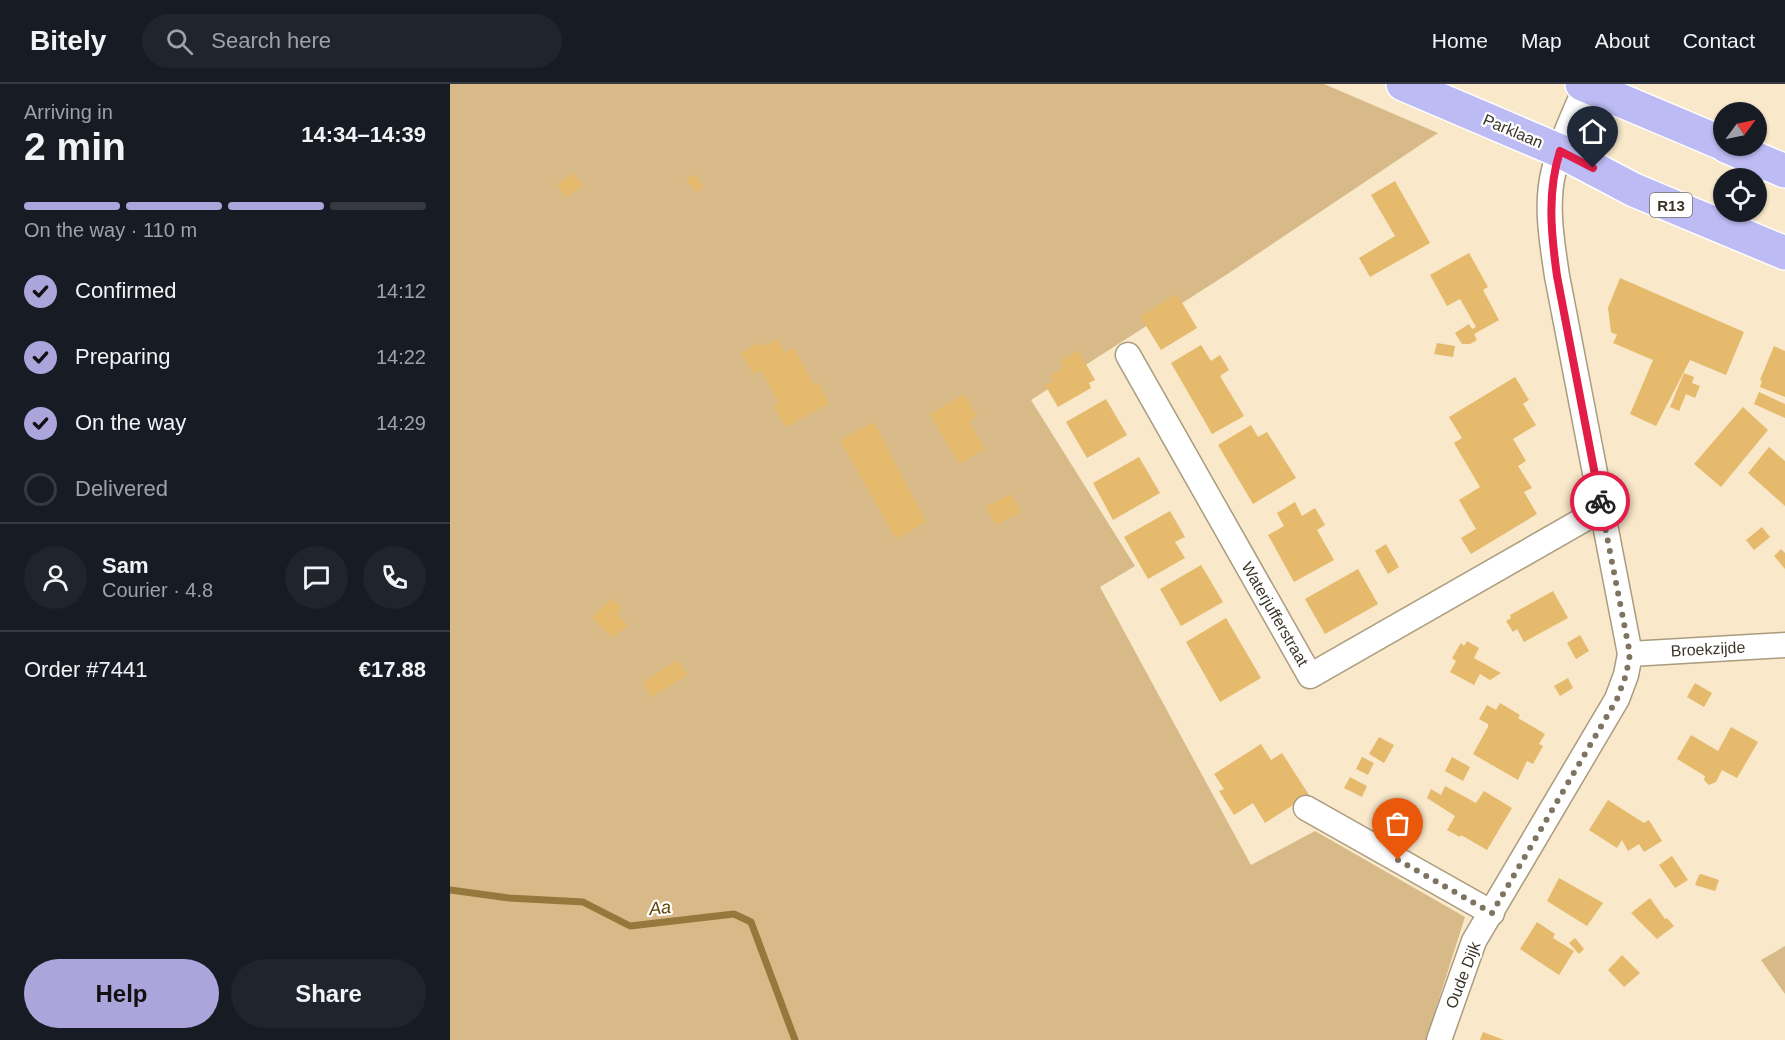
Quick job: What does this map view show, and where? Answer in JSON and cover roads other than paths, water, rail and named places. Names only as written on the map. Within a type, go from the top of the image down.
[{"type":"main road","name":"Parklaan","points":[[1403,84],[1560,151],[1634,190],[1785,253]]},
{"type":"main road","points":[[1585,85],[1713,140]]},
{"type":"main road","points":[[1750,156],[1785,171]]},
{"type":"street","name":"Oude Dijk","points":[[1439,1040],[1474,941],[1617,699],[1626,675],[1630,654],[1553,251],[1551,194],[1553,172],[1585,85]]},
{"type":"street","name":"Waterjufferstraat","points":[[1128,355],[1310,676],[1602,509]]},
{"type":"street","name":"Broekzijde","points":[[1630,654],[1785,645]]},
{"type":"street","points":[[1306,808],[1492,913]]},
{"type":"waterway","name":"Aa","points":[[450,890],[509,898],[583,902],[630,926],[734,914],[751,922],[795,1040]]}]
